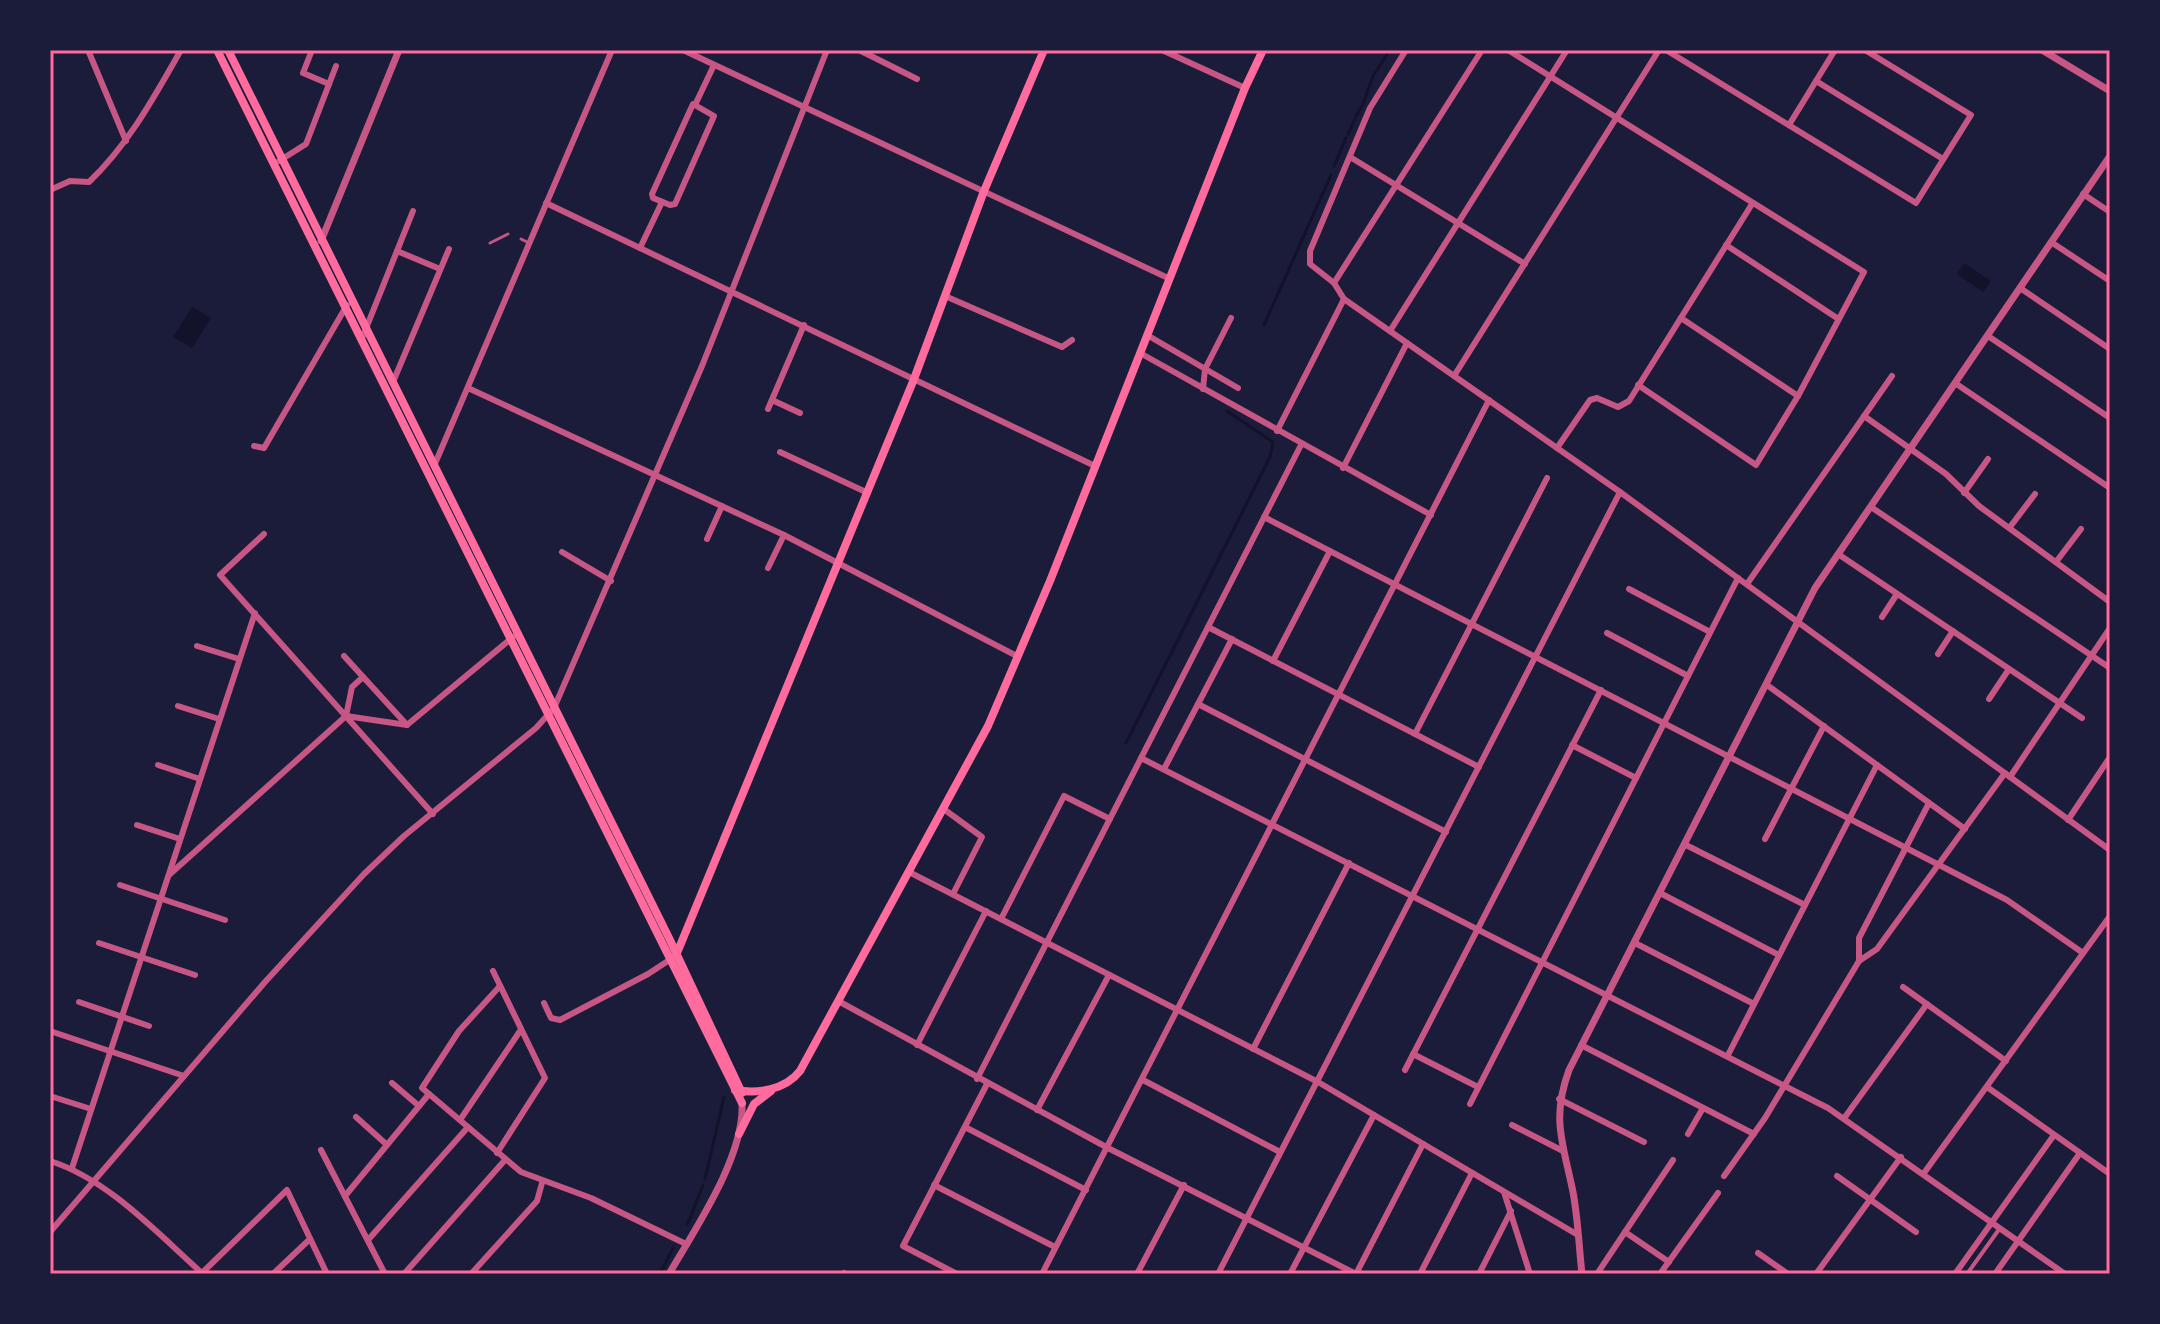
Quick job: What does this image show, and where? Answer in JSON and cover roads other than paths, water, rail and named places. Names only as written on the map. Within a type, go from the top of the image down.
[{"type":"main road","points":[[217,50],[321,241],[361,341],[513,637],[554,708],[670,940],[676,971],[739,1091]]},
{"type":"main road","points":[[228,50],[316,251],[366,329],[434,466],[547,717],[674,957],[742,1103]]},
{"type":"main road","points":[[674,957],[868,493],[984,191],[1044,50]]},
{"type":"main road","points":[[739,1134],[754,1104],[800,1071],[985,734],[1263,50]]},
{"type":"main road","points":[[670,940],[682,940]]},
{"type":"main road","points":[[739,1091],[781,1086]]},
{"type":"street","points":[[88,50],[126,141]]},
{"type":"street","points":[[50,181],[52,189],[70,181],[89,182],[126,141],[181,50]]},
{"type":"street","points":[[312,50],[303,73],[329,84]]},
{"type":"street","points":[[316,251],[399,50]]},
{"type":"street","points":[[429,477],[612,50]]},
{"type":"street","points":[[683,50],[1168,278]]},
{"type":"street","points":[[50,1232],[346,894],[404,836],[554,708],[611,581],[732,292],[827,50]]},
{"type":"street","points":[[859,50],[917,79]]},
{"type":"street","points":[[1162,50],[1245,88]]},
{"type":"street","points":[[1406,50],[1370,108],[1309,256],[1310,264],[1334,283],[1344,299],[1620,492],[2109,848]]},
{"type":"street","points":[[1334,283],[1482,50]]},
{"type":"street","points":[[1508,50],[1752,204],[1763,206],[1864,272],[1798,396],[1756,465],[1638,385]]},
{"type":"street","points":[[1390,331],[1567,50]]},
{"type":"street","points":[[1454,376],[1659,50]]},
{"type":"street","points":[[1666,50],[1916,203],[1971,115],[1865,50]]},
{"type":"street","points":[[1789,125],[1835,50]]},
{"type":"street","points":[[2042,50],[2110,91]]},
{"type":"street","points":[[695,105],[714,65]]},
{"type":"street","points":[[278,162],[306,144],[336,66]]},
{"type":"street","points":[[1816,81],[1943,159]]},
{"type":"street","points":[[690,105],[695,105],[714,116],[675,204],[662,202],[652,194],[690,105]]},
{"type":"street","points":[[1582,1274],[1578,1235],[1557,1125],[1559,1099],[1581,1045],[1815,588],[2110,156]]},
{"type":"street","points":[[1350,157],[1525,264]]},
{"type":"street","points":[[2083,194],[2110,212]]},
{"type":"street","points":[[640,248],[662,202]]},
{"type":"street","points":[[546,203],[1095,466]]},
{"type":"street","points":[[1557,448],[1590,400],[1597,398],[1613,406],[1623,405],[1752,204]]},
{"type":"street","points":[[361,341],[413,211]]},
{"type":"street","points":[[2051,242],[2110,281]]},
{"type":"street","points":[[1726,245],[1837,318]]},
{"type":"street","points":[[388,395],[449,249]]},
{"type":"street","points":[[397,251],[440,269]]},
{"type":"street","points":[[2020,288],[2110,349]]},
{"type":"street","points":[[945,296],[1062,347],[1072,340]]},
{"type":"street","points":[[1277,431],[1344,299]]},
{"type":"street","points":[[254,446],[264,448],[348,304]]},
{"type":"street","points":[[1203,389],[1205,369],[1231,318]]},
{"type":"street","points":[[1681,318],[1798,396]]},
{"type":"street","points":[[768,409],[804,325]]},
{"type":"street","points":[[1147,335],[1238,388]]},
{"type":"street","points":[[1988,336],[2110,418]]},
{"type":"street","points":[[1343,468],[1407,343]]},
{"type":"street","points":[[1140,353],[1431,515]]},
{"type":"street","points":[[1747,584],[1892,376]]},
{"type":"street","points":[[1955,383],[2110,488]]},
{"type":"street","points":[[468,388],[784,535],[1017,656]]},
{"type":"street","points":[[772,400],[800,413]]},
{"type":"street","points":[[1042,1274],[1489,400]]},
{"type":"street","points":[[1864,416],[1911,448],[1964,493],[2107,599],[2110,588]]},
{"type":"street","points":[[977,1079],[1301,445]]},
{"type":"street","points":[[780,452],[868,493]]},
{"type":"street","points":[[1964,493],[1988,459]]},
{"type":"street","points":[[1415,734],[1547,478]]},
{"type":"street","points":[[1218,1274],[1620,492]]},
{"type":"street","points":[[2010,527],[2035,494]]},
{"type":"street","points":[[707,539],[722,506]]},
{"type":"street","points":[[1871,507],[2110,668]]},
{"type":"street","points":[[1264,517],[1939,863],[2007,900],[2083,953]]},
{"type":"street","points":[[2056,562],[2081,529]]},
{"type":"street","points":[[264,534],[220,575],[433,814]]},
{"type":"street","points":[[768,568],[784,535]]},
{"type":"street","points":[[1273,661],[1330,551]]},
{"type":"street","points":[[562,552],[611,581]]},
{"type":"street","points":[[1838,554],[2082,718]]},
{"type":"street","points":[[1470,1104],[1738,578]]},
{"type":"street","points":[[1629,589],[1710,632]]},
{"type":"street","points":[[1882,617],[1897,594]]},
{"type":"street","points":[[72,1168],[255,613]]},
{"type":"street","points":[[1208,627],[1479,767]]},
{"type":"street","points":[[1724,1176],[1754,1134],[1859,961],[1877,949],[2060,703],[2110,628]]},
{"type":"street","points":[[1938,654],[1953,631]]},
{"type":"street","points":[[1607,633],[1688,676]]},
{"type":"street","points":[[346,716],[407,725],[513,637]]},
{"type":"street","points":[[1164,769],[1232,639]]},
{"type":"street","points":[[197,646],[239,659]]},
{"type":"street","points":[[344,656],[407,725]]},
{"type":"street","points":[[1989,699],[2009,669]]},
{"type":"street","points":[[167,877],[346,716],[352,687],[363,677]]},
{"type":"street","points":[[1767,685],[1965,829]]},
{"type":"street","points":[[1405,1070],[1601,690]]},
{"type":"street","points":[[1198,704],[1446,832]]},
{"type":"street","points":[[178,706],[219,719]]},
{"type":"street","points":[[1765,839],[1824,726]]},
{"type":"street","points":[[1572,745],[1636,778]]},
{"type":"street","points":[[2068,820],[2110,757]]},
{"type":"street","points":[[1141,758],[1479,927],[1845,1117],[2065,1274]]},
{"type":"street","points":[[158,765],[200,779]]},
{"type":"street","points":[[1728,1055],[1877,765]]},
{"type":"street","points":[[1001,919],[1064,796],[1110,819]]},
{"type":"street","points":[[1859,961],[1859,938],[1929,803]]},
{"type":"street","points":[[945,810],[982,837],[953,894]]},
{"type":"street","points":[[137,825],[180,839]]},
{"type":"street","points":[[1684,844],[1805,905]]},
{"type":"street","points":[[1253,1049],[1349,863]]},
{"type":"street","points":[[911,873],[1318,1082],[1578,1235]]},
{"type":"street","points":[[120,885],[225,920]]},
{"type":"street","points":[[1660,893],[1779,955]]},
{"type":"street","points":[[917,1045],[986,911]]},
{"type":"street","points":[[1924,1173],[2110,916]]},
{"type":"street","points":[[99,943],[195,975]]},
{"type":"street","points":[[1635,943],[1754,1004]]},
{"type":"street","points":[[544,1003],[551,1018],[560,1020],[674,957]]},
{"type":"street","points":[[493,971],[545,1078],[497,1153]]},
{"type":"street","points":[[1037,1110],[1109,975]]},
{"type":"street","points":[[500,986],[459,1031],[422,1088],[505,1160],[542,1183],[591,1198],[686,1244]]},
{"type":"street","points":[[1903,987],[2006,1061]]},
{"type":"street","points":[[79,1002],[149,1026]]},
{"type":"street","points":[[840,1002],[977,1079],[1356,1274],[1423,1144]]},
{"type":"street","points":[[1845,1117],[1927,1004]]},
{"type":"street","points":[[50,1031],[184,1076]]},
{"type":"street","points":[[460,1120],[520,1031]]},
{"type":"street","points":[[1581,1045],[1754,1134]]},
{"type":"street","points":[[1413,1054],[1478,1087]]},
{"type":"street","points":[[1143,1080],[1280,1152]]},
{"type":"street","points":[[392,1083],[419,1106]]},
{"type":"street","points":[[957,1274],[903,1246],[987,1084]]},
{"type":"street","points":[[1987,1087],[2110,1174]]},
{"type":"street","points":[[345,1196],[429,1094]]},
{"type":"street","points":[[50,1096],[91,1109]]},
{"type":"street","points":[[1559,1099],[1644,1142]]},
{"type":"street","points":[[669,1274],[722,1175],[739,1134],[742,1103]]},
{"type":"street","points":[[1688,1134],[1703,1108]]},
{"type":"street","points":[[1290,1274],[1374,1115]]},
{"type":"street","points":[[356,1117],[386,1144]]},
{"type":"street","points":[[1512,1125],[1563,1151]]},
{"type":"street","points":[[368,1240],[468,1127]]},
{"type":"street","points":[[965,1127],[1086,1190]]},
{"type":"street","points":[[1955,1274],[2054,1135]]},
{"type":"street","points":[[321,1150],[385,1274]]},
{"type":"street","points":[[1995,1274],[2080,1153]]},
{"type":"street","points":[[1816,1274],[1901,1157]]},
{"type":"street","points":[[404,1274],[505,1160]]},
{"type":"street","points":[[1597,1274],[1673,1160]]},
{"type":"street","points":[[50,1161],[72,1168],[94,1182],[203,1274],[287,1190],[327,1274]]},
{"type":"street","points":[[1420,1274],[1472,1173]]},
{"type":"street","points":[[1837,1176],[1916,1232]]},
{"type":"street","points":[[471,1274],[537,1201],[542,1183]]},
{"type":"street","points":[[934,1185],[1055,1247]]},
{"type":"street","points":[[1137,1274],[1184,1185]]},
{"type":"street","points":[[1504,1192],[1530,1274]]},
{"type":"street","points":[[1660,1274],[1718,1193]]},
{"type":"street","points":[[1479,1274],[1511,1211]]},
{"type":"street","points":[[1967,1274],[2000,1228]]},
{"type":"street","points":[[1625,1232],[1669,1262]]},
{"type":"street","points":[[273,1274],[310,1239]]},
{"type":"street","points":[[1758,1253],[1788,1274]]},
{"type":"lane","points":[[490,243],[508,234]]},
{"type":"lane","points":[[521,239],[529,243]]},
{"type":"waterway","points":[[1363,104],[1373,76],[1390,50]]},
{"type":"waterway","points":[[1356,116],[1362,106]]},
{"type":"waterway","points":[[1348,134],[1355,119]]},
{"type":"waterway","points":[[1334,166],[1346,138]]},
{"type":"waterway","points":[[1264,325],[1331,175]]},
{"type":"waterway","points":[[1126,743],[1270,457],[1273,442],[1227,411]]},
{"type":"waterway","points":[[705,1179],[724,1097]]},
{"type":"waterway","points":[[692,1213],[703,1185]]},
{"type":"waterway","points":[[687,1224],[691,1216]]},
{"type":"waterway","points":[[663,1268],[673,1248]]},
{"type":"waterway","points":[[659,1274],[661,1270]]}]
